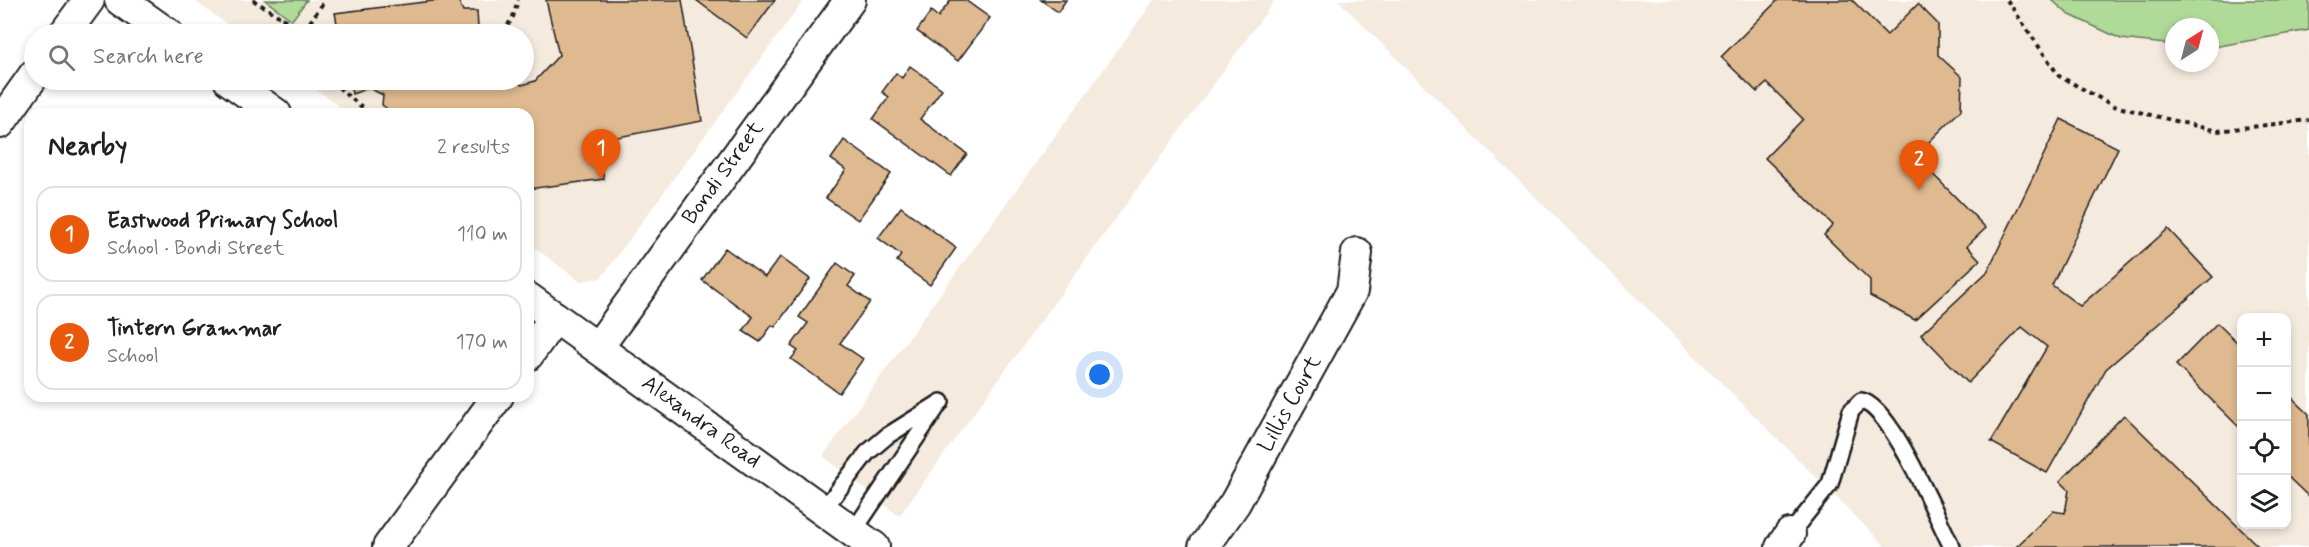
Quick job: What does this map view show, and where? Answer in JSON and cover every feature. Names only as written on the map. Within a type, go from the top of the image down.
[{"type":"street","points":[[71,24],[89,0]]},
{"type":"street","points":[[120,0],[154,24]]},
{"type":"street","name":"Bondi Street","points":[[598,347],[850,0]]},
{"type":"street","points":[[0,123],[24,89]]},
{"type":"street","points":[[243,90],[268,108]]},
{"type":"street","name":"Lillis Court","points":[[1204,547],[1235,502],[1352,291],[1357,253]]},
{"type":"street","name":"Alexandra Road","points":[[534,302],[864,539]]},
{"type":"street","points":[[534,347],[555,317]]},
{"type":"street","points":[[388,547],[494,402]]},
{"type":"lane","points":[[1786,540],[1830,484],[1851,411],[1861,401],[1872,405],[1890,426],[1952,547]]},
{"type":"lane","points":[[823,510],[867,453],[941,402],[864,539]]},
{"type":"path","points":[[253,0],[292,24]]},
{"type":"path","points":[[309,24],[325,0]]},
{"type":"path","points":[[509,24],[518,0]]},
{"type":"path","points":[[2007,0],[2059,76],[2114,106],[2217,131],[2309,120]]},
{"type":"path","points":[[282,18],[287,24]]},
{"type":"path","points":[[341,90],[364,108]]},
{"type":"shaded area","points":[[193,0],[804,0],[601,278],[580,281],[534,247],[534,108],[342,108],[317,90],[534,90],[534,24],[227,24]]},
{"type":"shaded area","points":[[1154,0],[1275,0],[899,516],[823,456]]},
{"type":"shaded area","points":[[1338,0],[2309,0],[2309,547],[1886,547]]},
{"type":"green space","points":[[265,0],[307,0],[292,20]]},
{"type":"green space","points":[[2052,0],[2309,0],[2309,30],[2219,46],[2219,18],[2165,18],[2165,44],[2121,39],[2068,14]]},
{"type":"building","points":[[458,0],[463,11],[477,11],[478,24],[337,24],[335,13]]},
{"type":"building","points":[[546,0],[682,0],[702,121],[597,141],[604,179],[534,188],[534,108],[386,108],[382,105],[383,95],[373,90],[534,90],[534,81],[559,55]]},
{"type":"building","points":[[696,0],[775,0],[747,38]]},
{"type":"building","points":[[951,0],[965,0],[990,18],[958,61],[917,31],[931,11],[938,17]]},
{"type":"building","points":[[1041,0],[1066,0],[1058,12]]},
{"type":"building","points":[[1778,0],[1852,0],[1887,35],[1918,4],[1938,24],[1938,55],[1962,77],[1961,110],[1915,156],[1986,228],[1967,246],[1980,260],[1915,320],[1870,296],[1870,280],[1824,235],[1833,225],[1765,158],[1803,119],[1767,83],[1757,92],[1721,57]]},
{"type":"building","points":[[910,66],[942,89],[920,119],[967,154],[951,176],[873,119],[889,97],[882,92],[896,73],[902,78]]},
{"type":"building","points":[[351,90],[363,90],[352,94]]},
{"type":"building","points":[[2061,119],[2118,148],[2052,285],[2080,306],[2168,229],[2213,277],[2106,369],[2047,473],[1991,442],[2047,347],[2022,327],[1968,383],[1921,334],[1987,272]]},
{"type":"building","points":[[844,140],[891,174],[858,220],[826,198],[846,170],[831,159]]},
{"type":"building","points":[[901,207],[956,248],[930,285],[897,261],[901,255],[878,238]]},
{"type":"building","points":[[725,248],[765,277],[780,257],[810,279],[775,327],[772,325],[760,342],[743,331],[753,317],[702,280]]},
{"type":"building","points":[[837,263],[855,276],[848,286],[870,302],[840,343],[863,359],[839,393],[791,359],[798,351],[791,346],[808,323],[799,317]]},
{"type":"building","points":[[2217,323],[2237,342],[2237,425],[2176,365]]},
{"type":"building","points":[[2291,397],[2309,414],[2309,497],[2291,480]]},
{"type":"building","points":[[2124,415],[2237,525],[2237,529],[2241,529],[2259,547],[2016,547],[2053,511],[2065,513],[2069,490],[2060,481]]},
{"type":"place","name":"Eastwood Primary School","points":[[601,179]]},
{"type":"place","name":"Tintern Grammar","points":[[1919,190]]}]
